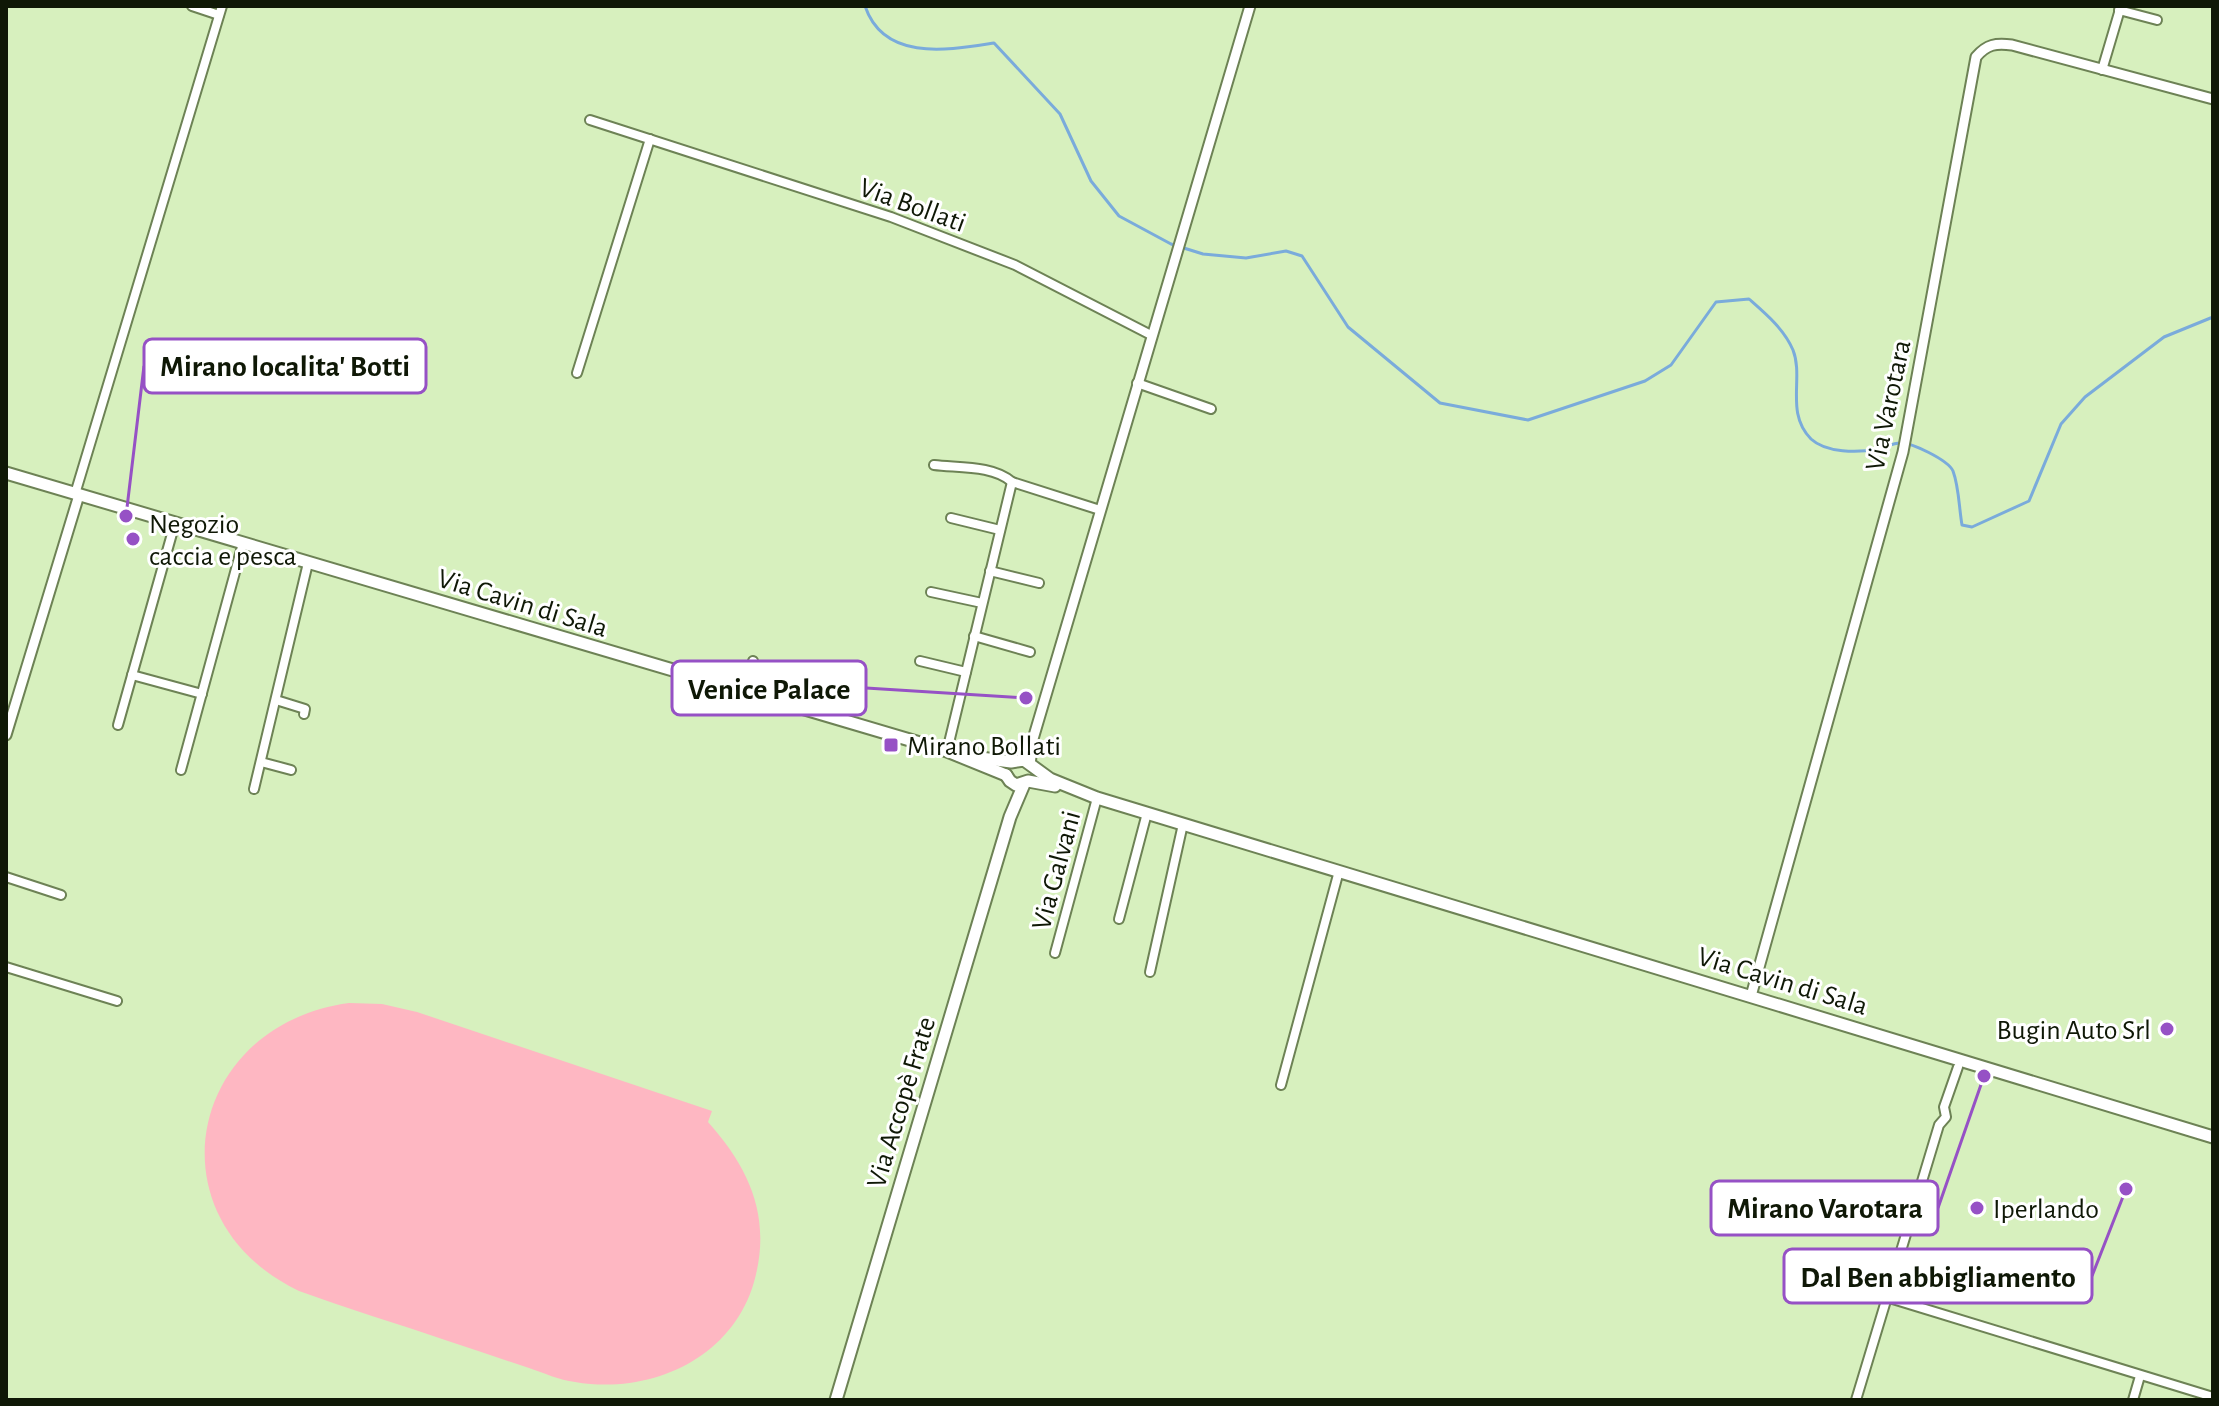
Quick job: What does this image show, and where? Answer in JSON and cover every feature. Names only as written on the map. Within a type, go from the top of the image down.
[{"type":"main road","name":"Via Cavin di Sala","points":[[6,473],[952,753],[1008,778]]},
{"type":"main road","name":"Via Cavin di Sala","points":[[952,753],[1014,761]]},
{"type":"main road","points":[[1024,760],[1030,766],[1032,775],[1026,783],[1016,785],[1008,778],[1014,761],[1024,760]]},
{"type":"main road","name":"Via Cavin di Sala","points":[[1030,766],[1097,798],[2213,1137]]},
{"type":"main road","name":"Via Accopè Frate","points":[[1008,778],[1010,817]]},
{"type":"main road","name":"Via Cavin di Sala","points":[[1026,783],[1069,787]]},
{"type":"main road","name":"Via Accopè Frate","points":[[836,1400],[1010,817],[1026,783]]},
{"type":"street","points":[[6,735],[99,412],[221,10],[192,6]]},
{"type":"street","points":[[1030,766],[1033,739],[1250,6]]},
{"type":"street","points":[[2102,70],[2120,8],[2157,20]]},
{"type":"street","name":"Via Varotara","points":[[1751,996],[1903,452],[1976,57],[1987,46],[2001,44],[2213,99]]},
{"type":"street","name":"Via Bollati","points":[[590,120],[882,214],[1015,265],[1151,335]]},
{"type":"street","points":[[577,373],[650,139]]},
{"type":"street","points":[[1137,383],[1211,409]]},
{"type":"street","points":[[934,465],[1004,475],[1012,482],[1100,510]]},
{"type":"street","points":[[952,753],[966,672],[1012,482]]},
{"type":"street","points":[[951,518],[1000,530]]},
{"type":"street","points":[[118,725],[175,523]]},
{"type":"street","points":[[181,770],[243,543]]},
{"type":"street","points":[[254,789],[308,563]]},
{"type":"street","points":[[990,571],[1039,583]]},
{"type":"street","points":[[931,592],[982,603]]},
{"type":"street","points":[[974,636],[1030,652]]},
{"type":"street","points":[[744,692],[753,661]]},
{"type":"street","points":[[920,661],[966,672]]},
{"type":"street","points":[[132,675],[202,694]]},
{"type":"street","points":[[276,700],[305,709],[304,714]]},
{"type":"street","points":[[1014,761],[1033,739]]},
{"type":"street","points":[[261,762],[291,770]]},
{"type":"street","name":"Via Galvani","points":[[1055,953],[1097,798]]},
{"type":"street","points":[[1119,919],[1147,813]]},
{"type":"street","points":[[1150,972],[1183,824]]},
{"type":"street","points":[[1281,1085],[1339,871]]},
{"type":"street","points":[[6,877],[61,895]]},
{"type":"street","points":[[6,967],[117,1001]]},
{"type":"street","points":[[1856,1400],[1939,1125],[1946,1117],[1944,1107],[1958,1067]]},
{"type":"street","points":[[1886,1297],[2213,1397]]},
{"type":"street","points":[[2133,1400],[2140,1376]]},
{"type":"shaded area","points":[[349,1003],[382,1004],[417,1012],[712,1111],[708,1122],[735,1158],[754,1196],[760,1237],[754,1282],[743,1309],[727,1332],[707,1351],[684,1366],[659,1376],[632,1383],[603,1385],[575,1382],[299,1291],[251,1259],[221,1219],[206,1174],[207,1128],[222,1085],[252,1047],[294,1019]]},
{"type":"waterway","points":[[865,6],[874,24],[902,44],[938,49],[994,43],[1060,114],[1091,181],[1119,216],[1171,244],[1203,254],[1246,258],[1286,251],[1302,256],[1348,327],[1440,403],[1528,420],[1645,381],[1671,365],[1716,302],[1749,299],[1780,329],[1793,350],[1799,418],[1811,439],[1825,447],[1852,451],[1905,443],[1937,457],[1953,471],[1962,525],[1972,527],[2029,501],[2061,424],[2085,397],[2164,337],[2213,317]]},
{"type":"place","name":"Mirano localita' Botti","points":[[126,516]]},
{"type":"place","name":"Negozio caccia e pesca","points":[[133,539]]},
{"type":"place","name":"Venice Palace","points":[[1026,698]]},
{"type":"place","name":"Mirano Bollati","points":[[891,745]]},
{"type":"place","name":"Bugin Auto Srl","points":[[2167,1029]]},
{"type":"place","name":"Mirano Varotara","points":[[1984,1076]]},
{"type":"place","name":"Dal Ben abbigliamento","points":[[2126,1189]]},
{"type":"place","name":"Iperlando","points":[[1977,1208]]}]
